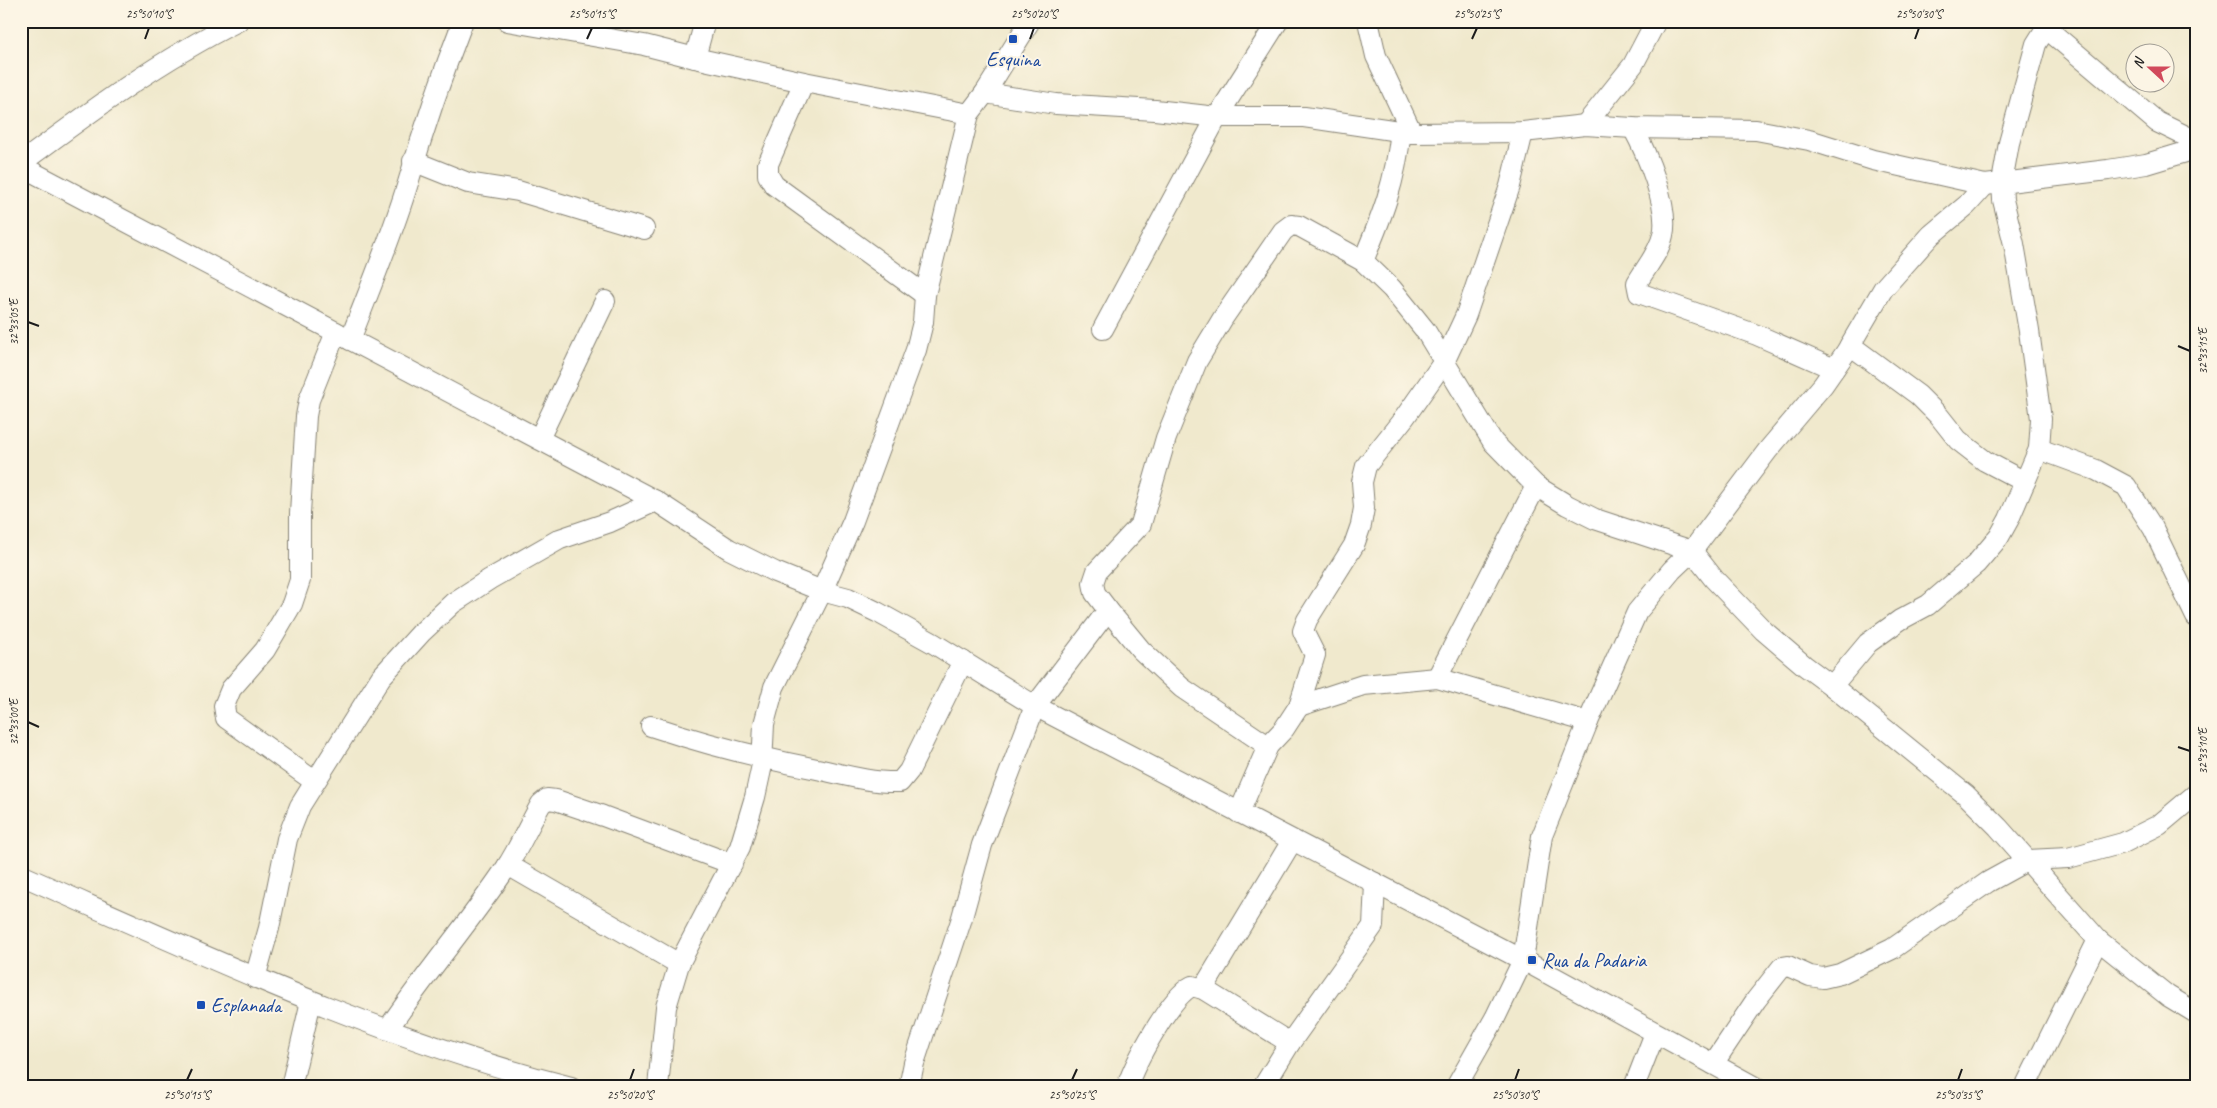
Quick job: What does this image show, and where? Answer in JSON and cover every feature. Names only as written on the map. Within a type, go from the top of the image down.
[{"type":"street","points":[[238,21],[194,43],[128,84],[21,164],[656,501],[729,549],[775,572],[822,591],[848,598],[933,643],[1035,706],[1523,960],[1755,1087]]},
{"type":"street","points":[[314,781],[226,718],[224,706],[231,689],[265,650],[292,604],[300,580],[300,513],[306,416],[309,400],[383,256],[408,182],[413,161],[463,21]]},
{"type":"street","points":[[507,21],[644,44],[695,58],[804,82],[969,114]]},
{"type":"street","points":[[695,58],[704,21]]},
{"type":"street","points":[[658,1087],[666,1007],[679,964],[740,847],[755,797],[768,705],[774,687],[822,591],[857,512],[916,350],[923,322],[925,295],[969,114],[985,93],[1030,21]]},
{"type":"street","points":[[1103,329],[1217,117],[1278,21]]},
{"type":"street","points":[[1363,261],[1387,203],[1407,132],[1376,56],[1368,21]]},
{"type":"street","points":[[1585,125],[1633,65],[1656,21]]},
{"type":"street","points":[[1456,1087],[1495,1018],[1523,960],[1542,836],[1588,722],[1637,612],[1672,570],[1692,551],[1768,450],[1834,369],[1883,289],[1931,235],[1994,184],[2009,143],[2036,44],[2046,24],[2157,122],[2196,142]]},
{"type":"street","points":[[804,82],[768,164],[768,175],[774,185],[925,295]]},
{"type":"street","points":[[985,93],[1056,104],[1155,110],[1217,117],[1304,117],[1407,132],[1522,132],[1585,125],[1633,128],[1756,130],[1809,140],[1872,160],[1994,184],[2146,164],[2196,149]]},
{"type":"street","points":[[1633,128],[1646,152],[1664,221],[1664,234],[1658,251],[1637,283],[1639,292],[1757,335],[1834,369]]},
{"type":"street","points":[[1239,813],[1268,746],[1284,729],[1299,706],[1315,655],[1303,631],[1306,620],[1354,545],[1364,508],[1362,482],[1366,466],[1405,417],[1445,360],[1466,315],[1481,276],[1510,186],[1522,132]]},
{"type":"street","points":[[413,161],[468,184],[518,191],[644,229]]},
{"type":"street","points":[[1832,686],[1868,643],[1900,620],[1928,605],[1976,564],[1999,537],[2039,449],[2041,419],[2029,331],[2014,244],[2003,200],[1994,184]]},
{"type":"street","points":[[1268,746],[1182,688],[1141,650],[1108,610],[1096,593],[1093,583],[1097,571],[1140,524],[1166,438],[1197,361],[1218,325],[1282,231],[1291,225],[1299,226],[1363,261],[1392,289],[1425,330],[1445,360],[1458,386],[1493,442],[1536,486],[1595,519],[1692,551],[1714,578],[1764,631],[1966,796],[2028,860],[2098,940],[2168,996],[2196,1013]]},
{"type":"street","points":[[539,439],[605,301]]},
{"type":"street","points":[[1850,345],[1918,395],[1940,416],[1958,440],[1985,462],[2025,482]]},
{"type":"street","points":[[2039,449],[2096,470],[2126,486],[2154,528],[2196,617]]},
{"type":"street","points":[[1437,678],[1536,486]]},
{"type":"street","points":[[255,978],[287,839],[300,806],[381,677],[421,633],[453,603],[523,559],[560,539],[610,522],[656,501]]},
{"type":"street","points":[[909,1087],[914,1063],[960,921],[982,845],[1035,706],[1108,610]]},
{"type":"street","points":[[651,726],[716,747],[761,758],[859,778],[900,782],[909,771],[963,661]]},
{"type":"street","points":[[1299,706],[1363,685],[1437,678],[1588,722]]},
{"type":"street","points":[[1713,1064],[1756,1000],[1782,967],[1788,966],[1810,976],[1823,978],[1840,974],[1892,949],[1988,882],[2028,860],[2068,858],[2123,843],[2159,825],[2196,794]]},
{"type":"street","points":[[388,1029],[508,866],[541,804],[547,799],[556,800],[612,819],[732,864]]},
{"type":"street","points":[[1203,989],[1292,841]]},
{"type":"street","points":[[508,866],[679,964]]},
{"type":"street","points":[[21,876],[311,1001],[534,1082],[571,1087]]},
{"type":"street","points":[[1263,1087],[1290,1043],[1373,926],[1374,883]]},
{"type":"street","points":[[2025,1087],[2098,940]]},
{"type":"street","points":[[1127,1087],[1131,1076],[1163,1018],[1184,990],[1192,986],[1203,989],[1290,1043]]},
{"type":"street","points":[[291,1087],[311,1001]]},
{"type":"street","points":[[1634,1087],[1655,1033]]},
{"type":"place","name":"Esquina","points":[[1013,39]]},
{"type":"place","name":"Rua da Padaria","points":[[1532,960]]},
{"type":"place","name":"Esplanada","points":[[201,1005]]}]
